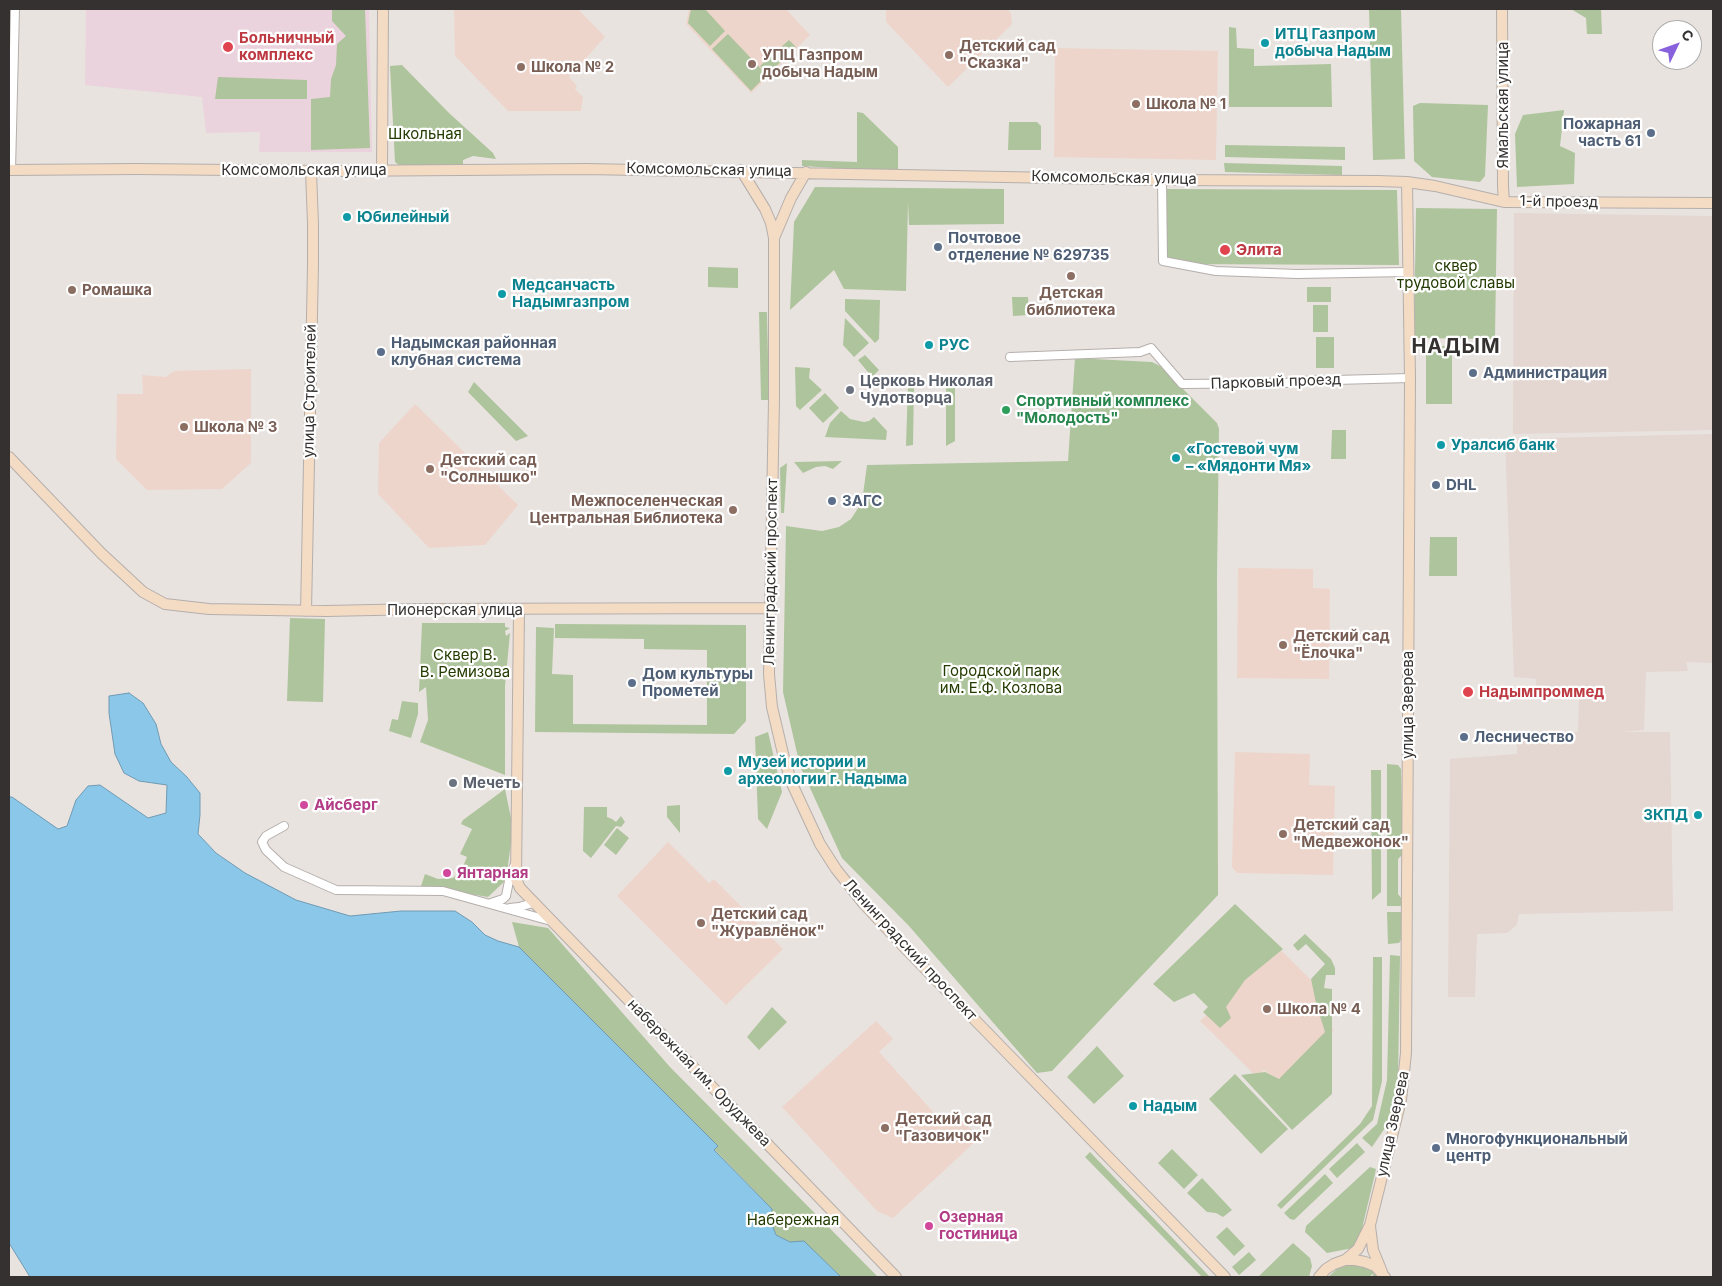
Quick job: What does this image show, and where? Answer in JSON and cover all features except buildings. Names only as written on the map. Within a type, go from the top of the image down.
[{"type":"street","points":[[10,170],[15,9]]},
{"type":"street","points":[[382,170],[384,9]]},
{"type":"street","name":"Ямальская улица","points":[[1502,9],[1504,202]]},
{"type":"street","name":"Комсомольская улица","points":[[10,170],[310,171],[586,168],[1162,180],[1407,182]]},
{"type":"street","points":[[742,170],[765,209],[771,222],[774,238]]},
{"type":"street","name":"улица Строителей","points":[[306,611],[313,232],[310,171]]},
{"type":"street","points":[[774,238],[791,198],[806,172]]},
{"type":"street","points":[[1162,180],[1163,261],[1216,271],[1297,274],[1407,272]]},
{"type":"street","name":"1-й проезд","points":[[1407,182],[1436,186],[1504,202],[1713,203]]},
{"type":"street","name":"улица Зверева","points":[[1319,1277],[1334,1264],[1344,1260],[1358,1249],[1370,1225],[1401,1100],[1406,1053],[1410,378],[1407,182]]},
{"type":"street","name":"Ленинградский проспект","points":[[774,238],[769,674],[772,707],[785,762],[806,816],[820,844],[836,869],[863,903],[904,948],[1225,1277]]},
{"type":"street","name":"Парковый проезд","points":[[1010,357],[1140,352],[1151,348],[1182,384],[1286,383],[1298,381],[1410,378]]},
{"type":"street","name":"Пионерская улица","points":[[9,457],[101,553],[144,592],[165,604],[178,607],[263,611],[770,608]]},
{"type":"street","name":"набережная им. Оруджева","points":[[519,610],[517,884],[533,903],[896,1277]]},
{"type":"street","points":[[284,826],[266,836],[262,842],[266,850],[284,866],[336,890],[443,891],[551,921]]},
{"type":"street","points":[[489,903],[498,901],[506,896],[510,876],[517,862]]},
{"type":"street","points":[[503,907],[519,907],[533,903]]},
{"type":"street","name":"улица Зверева","points":[[1370,1225],[1373,1250],[1384,1275]]},
{"type":"street","points":[[1344,1260],[1365,1262],[1375,1266],[1384,1275]]},
{"type":"shaded area","name":"Больничный комплекс","points":[[86,9],[369,9],[372,152],[259,152],[260,132],[206,133],[202,97],[85,85]]},
{"type":"shaded area","name":"Школа № 2","points":[[454,9],[578,9],[605,37],[569,77],[577,86],[575,89],[583,97],[581,111],[508,111],[455,56]]},
{"type":"shaded area","name":"УПЦ Газпром добыча Надым","points":[[689,9],[786,9],[810,35],[751,93],[686,24]]},
{"type":"shaded area","name":"Детский сад \"Сказка\"","points":[[886,9],[1007,9],[1011,13],[1012,24],[948,87],[886,22]]},
{"type":"shaded area","name":"Школа № 1","points":[[1055,48],[1218,51],[1216,160],[1054,157]]},
{"type":"shaded area","points":[[1514,213],[1713,216],[1713,430],[1513,434]]},
{"type":"shaded area","name":"Школа № 3","points":[[251,369],[251,463],[222,489],[147,490],[116,459],[117,394],[143,394],[142,375],[166,377],[174,371]]},
{"type":"shaded area","name":"Детский сад \"Солнышко\"","points":[[415,404],[518,505],[485,545],[429,548],[378,494],[379,443]]},
{"type":"shaded area","points":[[1713,434],[1713,663],[1686,662],[1688,671],[1646,672],[1644,730],[1619,732],[1670,732],[1673,911],[1519,914],[1517,925],[1507,933],[1477,934],[1475,997],[1448,997],[1450,759],[1517,754],[1517,732],[1578,732],[1579,696],[1536,695],[1536,679],[1514,677],[1505,439]]},
{"type":"shaded area","name":"Детский сад \"Ёлочка\"","points":[[1238,568],[1313,569],[1313,588],[1330,589],[1329,679],[1237,678]]},
{"type":"shaded area","name":"Детский сад \"Медвежонок\"","points":[[1235,752],[1310,754],[1309,785],[1335,786],[1333,875],[1237,873],[1232,867]]},
{"type":"shaded area","name":"Детский сад \"Журавлёнок\"","points":[[668,842],[709,883],[714,879],[783,949],[726,1005],[617,896]]},
{"type":"shaded area","name":"Школа № 4","points":[[1262,931],[1332,1001],[1318,1014],[1334,1030],[1279,1085],[1264,1070],[1257,1077],[1200,1021],[1216,1005]]},
{"type":"shaded area","name":"Детский сад \"Газовичок\"","points":[[876,1021],[893,1039],[879,1052],[936,1115],[961,1118],[979,1138],[893,1218],[877,1211],[782,1107]]},
{"type":"green space","points":[[332,9],[365,9],[370,148],[311,150],[311,99],[330,97],[331,79],[336,65],[337,44],[346,36],[332,21]]},
{"type":"green space","points":[[691,9],[705,9],[725,31],[710,46],[688,23]]},
{"type":"green space","points":[[1369,9],[1401,9],[1405,159],[1373,160]]},
{"type":"green space","points":[[1571,9],[1601,9],[1602,34],[1587,34],[1586,18]]},
{"type":"green space","points":[[1229,27],[1236,28],[1237,48],[1254,49],[1254,66],[1331,64],[1332,107],[1229,107]]},
{"type":"green space","points":[[728,34],[767,75],[751,91],[712,49]]},
{"type":"green space","points":[[789,40],[796,47],[768,74],[760,66]]},
{"type":"green space","name":"Школьная","points":[[402,65],[449,113],[493,153],[496,159],[473,156],[463,160],[463,168],[400,166],[395,162],[390,66]]},
{"type":"green space","points":[[218,77],[307,80],[307,99],[215,99]]},
{"type":"green space","points":[[1420,103],[1488,105],[1485,176],[1480,182],[1432,177],[1414,161],[1413,106]]},
{"type":"green space","points":[[1564,110],[1560,146],[1575,153],[1574,184],[1517,187],[1515,134],[1523,115]]},
{"type":"green space","points":[[857,112],[863,113],[898,147],[898,172],[802,166],[802,160],[857,162]]},
{"type":"green space","points":[[1009,122],[1037,122],[1041,126],[1041,150],[1008,150]]},
{"type":"green space","points":[[1225,145],[1345,147],[1345,160],[1225,157]]},
{"type":"green space","points":[[1224,163],[1342,166],[1342,175],[1225,172]]},
{"type":"green space","points":[[815,187],[1004,189],[1004,224],[909,225],[908,202],[906,291],[844,289],[834,270],[790,310],[794,222]]},
{"type":"green space","points":[[1167,189],[1397,190],[1399,265],[1167,264]]},
{"type":"green space","name":"сквер трудовой славы","points":[[1416,208],[1497,209],[1495,339],[1414,338]]},
{"type":"green space","points":[[708,267],[738,268],[738,288],[708,287]]},
{"type":"green space","points":[[1307,287],[1331,287],[1331,302],[1307,302]]},
{"type":"green space","points":[[1012,297],[1028,297],[1029,315],[1013,316]]},
{"type":"green space","points":[[845,299],[880,300],[879,339],[875,343],[845,311]]},
{"type":"green space","points":[[1313,305],[1328,305],[1328,332],[1313,332]]},
{"type":"green space","points":[[759,312],[767,312],[769,400],[761,400]]},
{"type":"green space","points":[[845,318],[869,343],[854,357],[843,345]]},
{"type":"green space","points":[[1316,337],[1334,337],[1334,368],[1316,368]]},
{"type":"green space","points":[[1426,346],[1452,346],[1452,404],[1426,404]]},
{"type":"green space","points":[[865,355],[879,370],[872,377],[858,360]]},
{"type":"green space","name":"Городской парк им. Е.Ф. Козлова","points":[[1075,358],[1152,362],[1160,366],[1217,423],[1219,429],[1217,576],[1218,895],[1052,1071],[1037,1073],[909,926],[842,858],[800,766],[783,692],[786,526],[822,531],[839,527],[851,519],[862,502],[867,465],[1068,461]]},
{"type":"green space","points":[[795,367],[810,368],[809,378],[822,390],[800,410],[796,406]]},
{"type":"green space","points":[[474,382],[528,436],[516,441],[468,392]]},
{"type":"green space","points":[[955,383],[955,441],[946,446],[946,384]]},
{"type":"green space","points":[[908,384],[914,384],[913,445],[906,446]]},
{"type":"green space","points":[[825,393],[839,408],[823,423],[809,408]]},
{"type":"green space","points":[[841,411],[850,419],[864,422],[874,417],[887,431],[886,440],[825,437],[830,423]]},
{"type":"green space","points":[[1332,430],[1346,430],[1346,459],[1331,459]]},
{"type":"green space","points":[[842,461],[833,469],[825,466],[816,467],[803,473],[794,462]]},
{"type":"green space","points":[[787,463],[784,513],[781,513],[780,468]]},
{"type":"green space","points":[[1430,537],[1457,537],[1457,576],[1429,576]]},
{"type":"green space","points":[[290,618],[325,619],[323,702],[287,701]]},
{"type":"green space","name":"Сквер В. В. Ремизова","points":[[422,623],[505,623],[505,627],[510,628],[505,631],[506,636],[510,633],[505,686],[505,775],[420,742],[428,720],[426,687],[419,692]]},
{"type":"green space","points":[[555,624],[746,625],[746,721],[734,734],[535,732],[536,627],[554,628],[552,674],[573,675],[573,724],[707,725],[707,650],[644,649],[644,639],[555,638]]},
{"type":"green space","points":[[402,701],[418,703],[418,714],[411,738],[389,731],[392,719],[398,720]]},
{"type":"green space","points":[[768,732],[782,792],[767,829],[758,819],[755,737]]},
{"type":"green space","points":[[1387,764],[1398,765],[1401,769],[1403,854],[1398,859],[1398,894],[1402,899],[1402,906],[1387,906]]},
{"type":"green space","points":[[1371,770],[1381,770],[1381,892],[1372,900]]},
{"type":"green space","points":[[505,789],[513,828],[506,880],[488,897],[421,886],[425,874],[438,879],[453,878],[461,871],[467,857],[460,854],[472,829],[461,824],[463,820]]},
{"type":"green space","points":[[680,805],[680,833],[667,817],[667,806]]},
{"type":"green space","points":[[584,807],[607,807],[607,817],[616,822],[621,816],[625,822],[621,827],[616,826],[591,858],[583,851]]},
{"type":"green space","points":[[617,828],[629,838],[616,855],[604,845]]},
{"type":"green space","points":[[1235,904],[1283,949],[1245,980],[1226,1007],[1231,1018],[1220,1028],[1203,1012],[1208,1007],[1194,993],[1174,1002],[1153,984]]},
{"type":"green space","points":[[1387,912],[1401,912],[1401,940],[1399,943],[1388,944]]},
{"type":"green space","name":"Набережная","points":[[512,922],[548,928],[670,1067],[878,1277],[841,1277],[804,1242],[790,1242],[776,1235],[771,1222],[772,1209],[714,1149],[717,1146],[519,947]]},
{"type":"green space","points":[[1305,934],[1331,959],[1335,968],[1335,975],[1326,975],[1324,988],[1332,989],[1332,1094],[1292,1130],[1241,1075],[1265,1072],[1279,1079],[1325,1032],[1311,979],[1325,964],[1306,944],[1298,951],[1293,945]]},
{"type":"green space","points":[[1390,955],[1400,956],[1398,1080],[1389,1122],[1372,1147],[1362,1138],[1377,1124],[1387,1080]]},
{"type":"green space","points":[[1373,957],[1382,957],[1382,1081],[1373,1120],[1281,1209],[1277,1205],[1360,1124],[1372,1106]]},
{"type":"green space","points":[[772,1007],[787,1022],[759,1050],[747,1037]]},
{"type":"green space","points":[[1097,1046],[1124,1076],[1094,1104],[1067,1077]]},
{"type":"green space","points":[[1235,1074],[1288,1129],[1261,1154],[1209,1099]]},
{"type":"green space","points":[[1357,1143],[1365,1152],[1337,1178],[1329,1169]]},
{"type":"green space","points":[[1172,1149],[1198,1175],[1184,1189],[1158,1163]]},
{"type":"green space","points":[[1090,1152],[1208,1277],[1202,1277],[1085,1157]]},
{"type":"green space","points":[[1370,1167],[1376,1169],[1359,1241],[1353,1248],[1327,1253],[1305,1232],[1306,1226]]},
{"type":"green space","points":[[1325,1174],[1333,1183],[1294,1220],[1290,1219],[1284,1213]]},
{"type":"green space","points":[[1202,1178],[1232,1210],[1223,1217],[1216,1213],[1207,1212],[1187,1193]]},
{"type":"green space","points":[[1227,1227],[1245,1246],[1234,1256],[1216,1237]]},
{"type":"green space","points":[[1293,1243],[1310,1258],[1312,1266],[1309,1277],[1258,1277]]},
{"type":"green space","points":[[1249,1252],[1256,1260],[1239,1275],[1232,1267]]},
{"type":"green space","points":[[1359,1264],[1370,1268],[1381,1277],[1372,1277],[1374,1273],[1369,1277],[1328,1277],[1337,1269]]},
{"type":"water","points":[[129,693],[143,703],[156,724],[161,744],[171,762],[200,793],[198,834],[216,853],[245,873],[296,900],[350,916],[401,911],[455,911],[472,922],[485,935],[519,947],[718,1146],[714,1150],[772,1209],[771,1222],[776,1235],[790,1242],[804,1241],[841,1277],[30,1277],[9,1243],[9,797],[12,797],[58,829],[67,826],[76,800],[88,786],[100,785],[148,818],[166,813],[167,785],[139,781],[124,773],[115,754],[109,713],[109,696]]},
{"type":"place","name":"ИТЦ Газпром добыча Надым","points":[[1265,43]]},
{"type":"place","name":"Больничный комплекс","points":[[228,47]]},
{"type":"place","name":"Детский сад \"Сказка\"","points":[[949,55]]},
{"type":"place","name":"УПЦ Газпром добыча Надым","points":[[752,64]]},
{"type":"place","name":"Школа № 2","points":[[521,67]]},
{"type":"place","name":"Школа № 1","points":[[1136,104]]},
{"type":"place","name":"Пожарная часть 61","points":[[1651,133]]},
{"type":"place","name":"Юбилейный","points":[[347,217]]},
{"type":"place","name":"Почтовое отделение № 629735","points":[[938,247]]},
{"type":"place","name":"Элита","points":[[1225,250]]},
{"type":"place","name":"Детская библиотека","points":[[1071,276]]},
{"type":"place","name":"Ромашка","points":[[72,290]]},
{"type":"place","name":"Медсанчасть Надымгазпром","points":[[502,294]]},
{"type":"place","name":"РУС","points":[[929,345]]},
{"type":"place","name":"Надымская районная клубная система","points":[[381,352]]},
{"type":"place","name":"Администрация","points":[[1473,373]]},
{"type":"place","name":"Церковь Николая Чудотворца","points":[[850,390]]},
{"type":"place","name":"Спортивный комплекс \"Молодость\"","points":[[1006,410]]},
{"type":"place","name":"Школа № 3","points":[[184,427]]},
{"type":"place","name":"Уралсиб банк","points":[[1441,445]]},
{"type":"place","name":"«Гостевой чум – «Мядонти Мя»","points":[[1176,458]]},
{"type":"place","name":"Детский сад \"Солнышко\"","points":[[430,469]]},
{"type":"place","name":"DHL","points":[[1436,485]]},
{"type":"place","name":"ЗАГС","points":[[832,501]]},
{"type":"place","name":"Межпоселенческая Центральная Библиотека","points":[[733,510]]},
{"type":"place","name":"Детский сад \"Ёлочка\"","points":[[1283,645]]},
{"type":"place","name":"Дом культуры Прометей","points":[[632,683]]},
{"type":"place","name":"Надымпроммед","points":[[1468,692]]},
{"type":"place","name":"Лесничество","points":[[1464,737]]},
{"type":"place","name":"Музей истории и археологии г. Надыма","points":[[728,771]]},
{"type":"place","name":"Мечеть","points":[[453,783]]},
{"type":"place","name":"Айсберг","points":[[304,805]]},
{"type":"place","name":"ЗКПД","points":[[1698,815]]},
{"type":"place","name":"Детский сад \"Медвежонок\"","points":[[1283,834]]},
{"type":"place","name":"Янтарная","points":[[447,873]]},
{"type":"place","name":"Детский сад \"Журавлёнок\"","points":[[701,923]]},
{"type":"place","name":"Школа № 4","points":[[1267,1009]]},
{"type":"place","name":"Надым","points":[[1133,1106]]},
{"type":"place","name":"Детский сад \"Газовичок\"","points":[[885,1128]]},
{"type":"place","name":"Многофункциональный центр","points":[[1436,1148]]},
{"type":"place","name":"Озерная гостиница","points":[[929,1226]]},
{"type":"district","name":"НАДЫМ","points":[[1456,347]]}]
